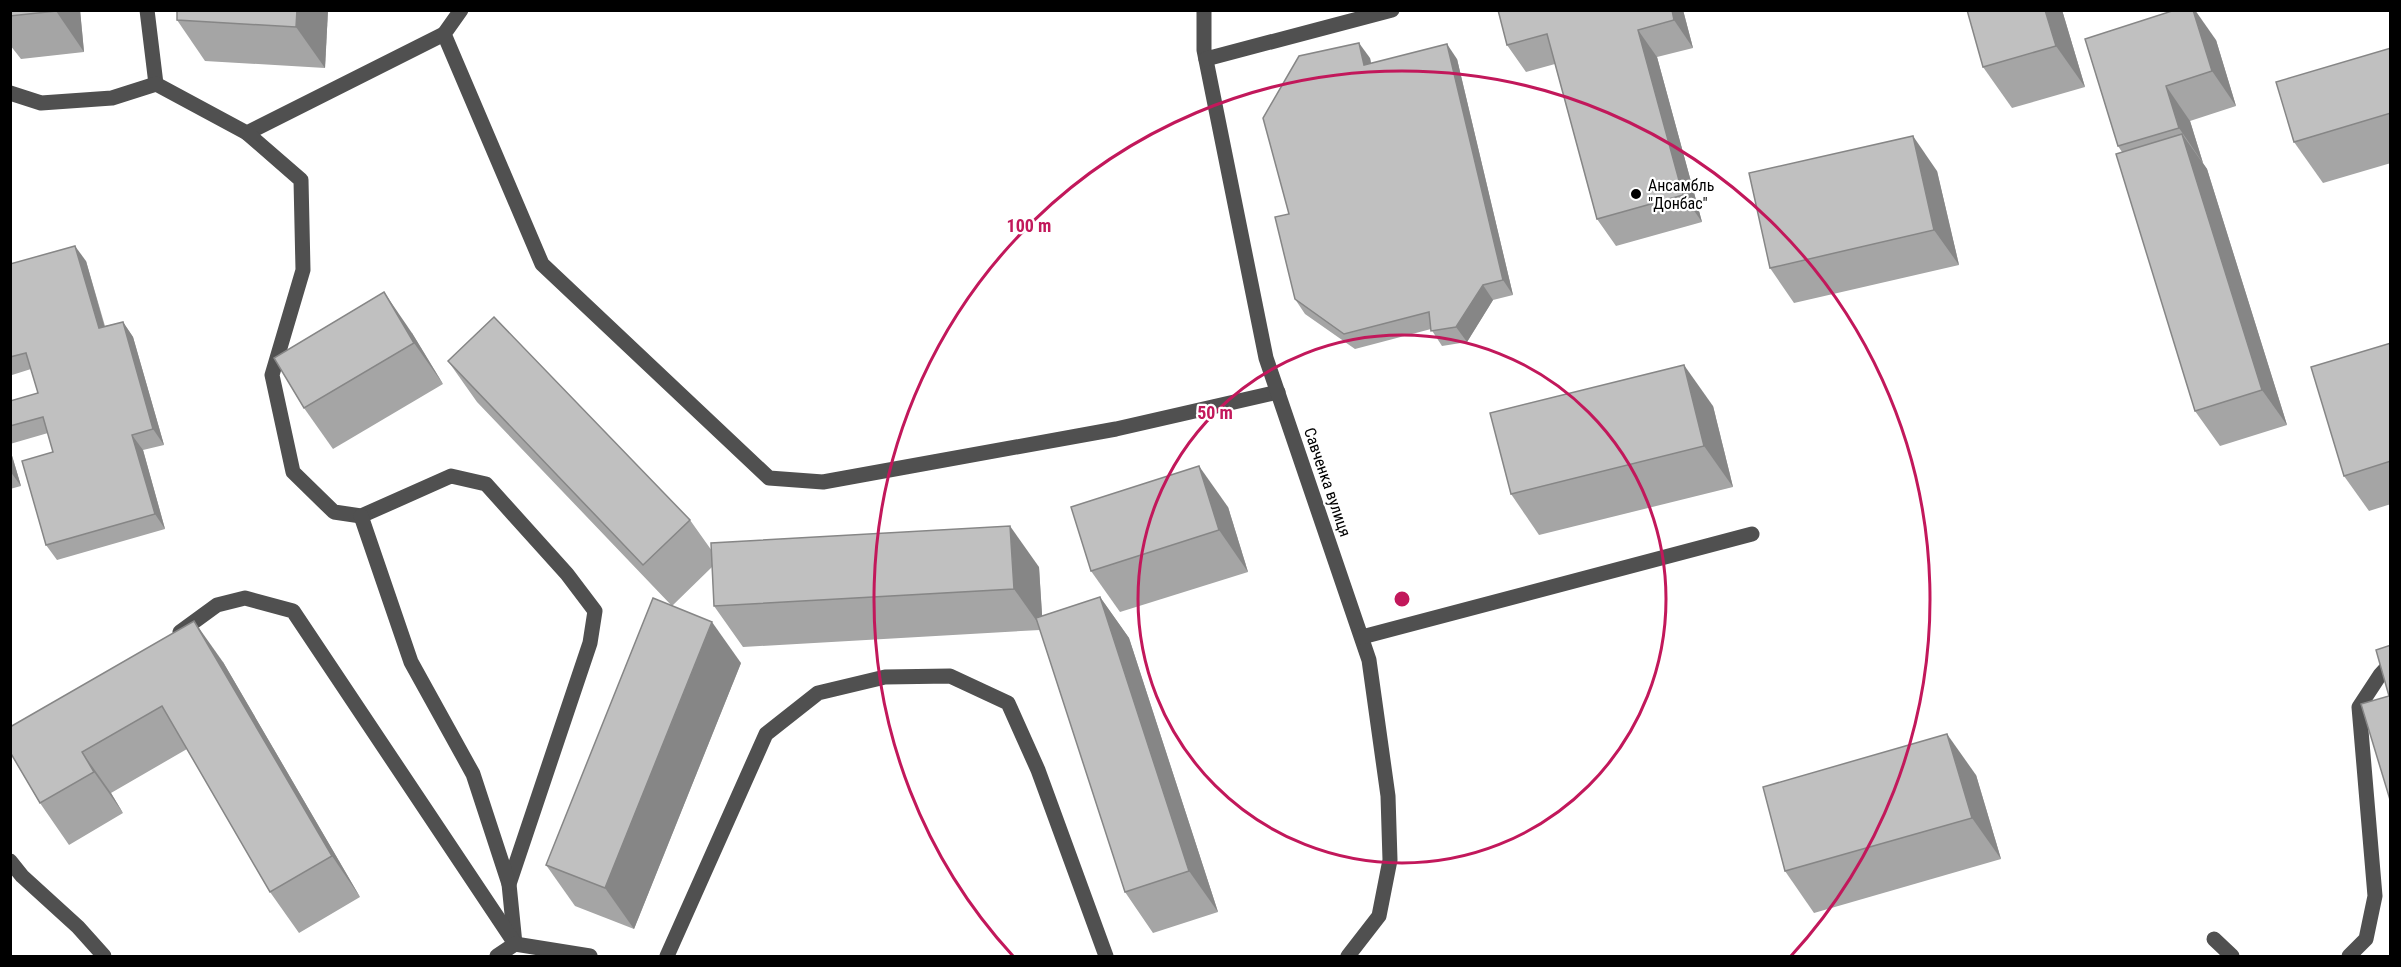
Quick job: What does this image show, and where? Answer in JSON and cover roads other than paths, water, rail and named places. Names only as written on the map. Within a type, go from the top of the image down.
[{"type":"street","points":[[147,10],[156,84]]},
{"type":"street","points":[[247,133],[444,34],[461,10]]},
{"type":"street","name":"Савченка вулиця","points":[[1204,10],[1204,50],[1266,358],[1369,660],[1388,796],[1390,860],[1379,916],[1348,957]]},
{"type":"street","points":[[1206,59],[1392,10]]},
{"type":"street","points":[[444,34],[542,264],[769,478],[823,482],[1116,429],[1278,392]]},
{"type":"street","points":[[10,93],[41,103],[112,98],[156,84],[247,133],[301,180],[303,270],[272,375],[293,472],[334,512],[361,516],[452,476],[486,484],[567,574],[595,611],[590,643],[509,884]]},
{"type":"street","points":[[361,516],[411,662],[473,774],[509,884],[515,944]]},
{"type":"street","points":[[1362,637],[1752,534]]},
{"type":"street","points":[[170,639],[217,605],[245,598],[293,612],[515,944]]},
{"type":"street","points":[[2349,957],[2366,939],[2375,896],[2359,707],[2380,675],[2391,664]]},
{"type":"street","points":[[668,957],[766,734],[818,693],[885,677],[950,676],[1008,703],[1038,770],[1106,957]]},
{"type":"street","points":[[10,861],[22,876],[78,927],[105,957]]},
{"type":"street","points":[[2214,939],[2232,957]]},
{"type":"street","points":[[497,957],[515,944],[590,957]]},
{"type":"place","name":"Ансамбль \"Донбас\"","points":[[1636,194]]}]
